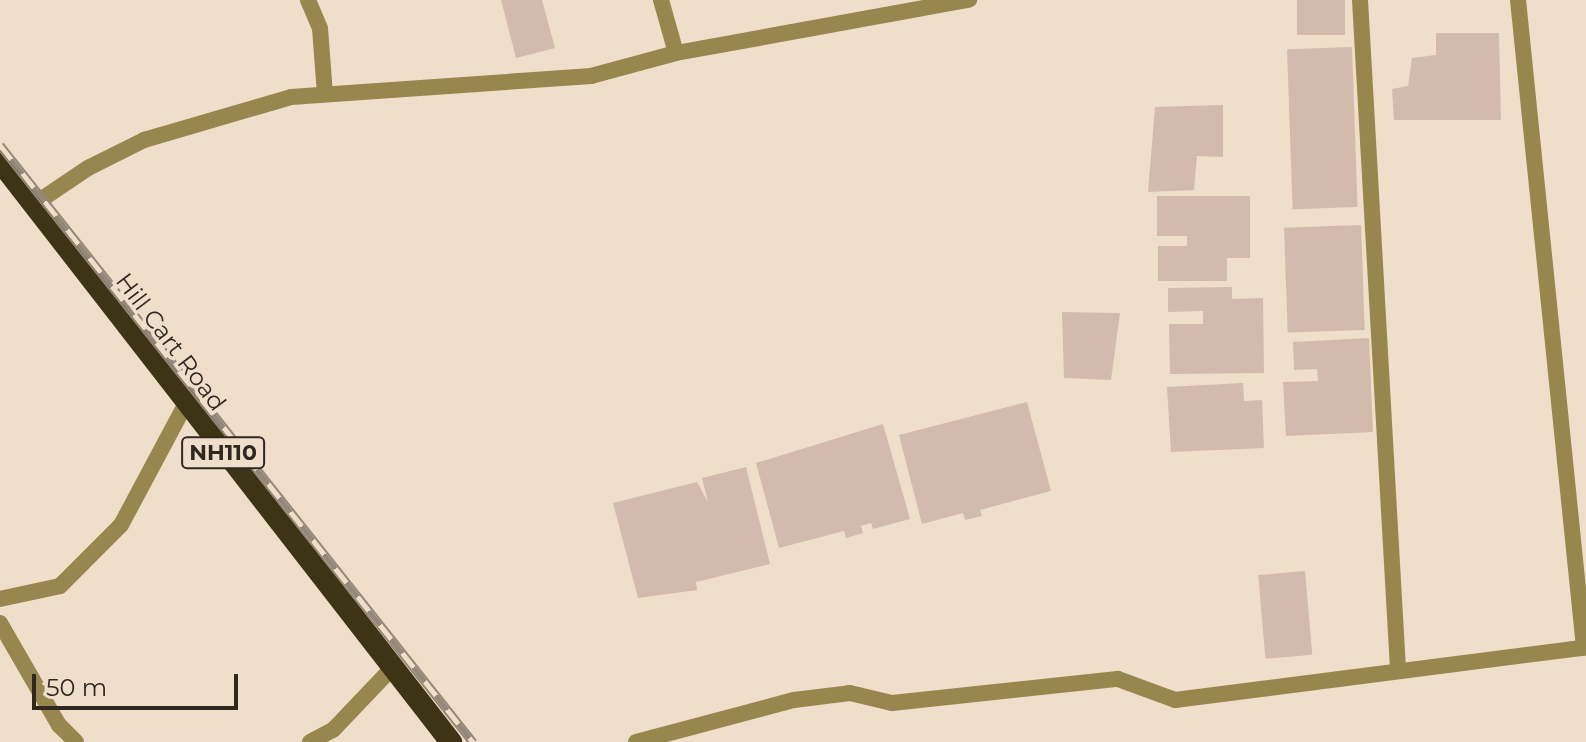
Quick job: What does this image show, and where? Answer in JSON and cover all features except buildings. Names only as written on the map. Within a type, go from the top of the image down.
[{"type":"highway","name":"Hill Cart Road","points":[[0,161],[185,405],[451,742]]},
{"type":"street","points":[[308,0],[320,28],[325,94]]},
{"type":"street","points":[[661,0],[676,53]]},
{"type":"street","points":[[38,208],[42,199],[88,168],[144,140],[291,97],[591,76],[676,53],[969,0]]},
{"type":"street","points":[[1360,0],[1398,670]]},
{"type":"street","points":[[636,742],[794,700],[850,693],[892,703],[1118,679],[1175,700],[1585,647],[1518,0]]},
{"type":"street","points":[[0,599],[60,586],[121,525],[185,405]]},
{"type":"street","points":[[0,623],[59,725],[76,742]]},
{"type":"street","points":[[310,742],[333,730],[393,667]]},
{"type":"railway","points":[[0,145],[473,742]]}]
